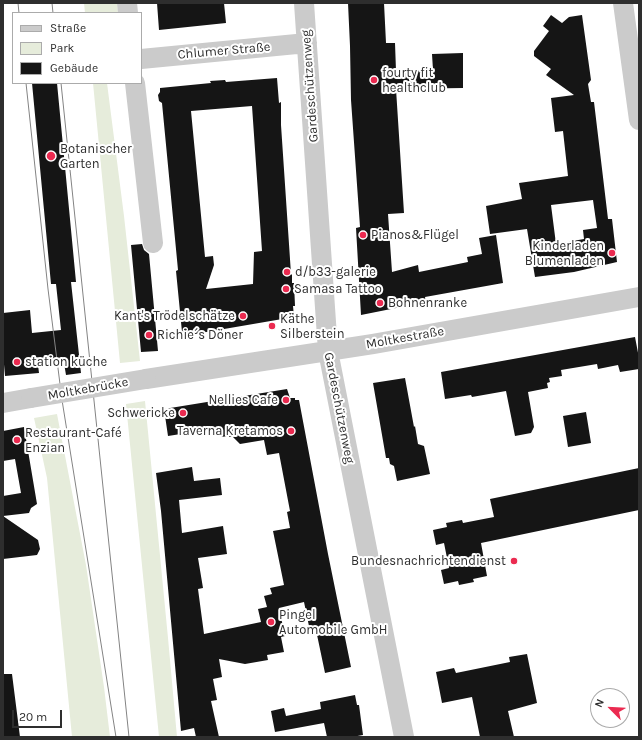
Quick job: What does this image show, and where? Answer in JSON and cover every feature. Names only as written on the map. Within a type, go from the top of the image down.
[{"type":"street","name":"Gardeschützenweg","points":[[304,3],[328,351],[404,737]]},
{"type":"street","points":[[623,3],[639,120]]},
{"type":"street","name":"Chlumer Straße","points":[[142,59],[306,43]]},
{"type":"street","points":[[135,84],[153,243]]},
{"type":"street","name":"Moltkestraße","points":[[146,379],[328,351],[639,297]]},
{"type":"street","name":"Moltkebrücke","points":[[3,403],[146,379]]},
{"type":"green space","points":[[84,3],[117,3],[118,12],[85,12]]},
{"type":"green space","points":[[93,84],[107,84],[140,361],[120,363]]},
{"type":"green space","points":[[145,401],[177,737],[159,737],[126,404]]},
{"type":"green space","points":[[57,414],[86,565],[110,737],[72,737],[47,478],[34,418]]},
{"type":"building","points":[[157,3],[224,3],[226,23],[159,30]]},
{"type":"building","points":[[348,3],[384,3],[386,43],[395,43],[396,71],[433,70],[432,54],[463,53],[463,88],[396,89],[404,213],[388,214],[392,272],[418,265],[419,272],[468,262],[467,257],[482,254],[479,238],[496,235],[503,283],[425,297],[426,302],[361,315],[356,228],[360,227],[351,100]]},
{"type":"building","points":[[551,15],[562,23],[569,17],[582,15],[591,80],[588,84],[591,102],[594,102],[608,219],[612,219],[617,262],[574,272],[535,277],[527,229],[490,234],[486,206],[522,199],[519,183],[568,176],[563,131],[555,132],[551,98],[574,95],[546,75],[551,69],[534,56],[534,51],[549,31],[543,26]],"holes":[[[593,200],[597,228],[583,230],[584,239],[556,244],[551,205]]]},
{"type":"building","points":[[277,78],[279,103],[281,102],[281,125],[291,274],[292,283],[294,283],[294,317],[189,335],[182,332],[176,271],[178,270],[162,103],[159,101],[158,95],[160,88],[211,83],[210,81],[225,80],[226,82]],"holes":[[[252,106],[262,251],[254,252],[253,284],[206,289],[214,265],[213,256],[205,257],[191,111]]]},
{"type":"building","points":[[32,84],[57,84],[76,282],[71,282],[81,373],[66,375],[64,363],[38,365],[39,373],[5,376],[3,353],[3,313],[30,310],[32,333],[61,330],[56,284],[51,284]]},
{"type":"building","points":[[142,244],[144,250],[149,254],[158,351],[141,352],[131,245]]},
{"type":"building","points":[[635,337],[639,358],[639,369],[620,372],[618,365],[598,369],[597,364],[561,370],[562,376],[549,378],[550,382],[547,383],[548,388],[528,392],[534,427],[531,433],[515,436],[506,391],[472,397],[471,395],[445,399],[441,372]]},
{"type":"building","points":[[405,378],[418,444],[424,446],[430,474],[397,481],[394,466],[390,464],[389,458],[386,458],[373,383]]},
{"type":"building","points":[[287,389],[290,398],[299,400],[351,667],[325,673],[316,630],[310,631],[304,602],[279,608],[285,636],[281,637],[284,652],[267,655],[268,660],[245,664],[219,659],[222,677],[213,679],[217,700],[211,701],[219,737],[196,737],[194,728],[181,731],[161,511],[156,473],[192,467],[194,481],[220,478],[222,495],[179,500],[182,533],[223,526],[227,554],[198,558],[203,588],[198,589],[204,634],[261,622],[258,609],[267,607],[264,596],[272,594],[270,588],[284,585],[273,531],[290,528],[287,512],[290,511],[279,453],[267,455],[264,440],[240,444],[233,437],[221,437],[219,428],[168,436],[164,409]]},
{"type":"building","points":[[586,412],[591,443],[568,447],[563,416]]},
{"type":"building","points":[[24,427],[37,504],[31,508],[29,513],[3,516],[3,496],[21,493],[15,459],[3,461],[3,431]]},
{"type":"building","points":[[639,468],[639,510],[481,543],[487,576],[473,579],[474,582],[459,585],[458,581],[444,584],[441,570],[449,568],[444,543],[436,545],[433,530],[447,527],[446,523],[462,520],[463,523],[494,517],[490,499]]},
{"type":"building","points":[[3,516],[38,540],[40,549],[37,555],[3,559]]},
{"type":"building","points":[[527,654],[537,703],[508,711],[514,737],[480,737],[472,697],[442,703],[436,672],[454,668],[456,673],[510,662],[509,657]]},
{"type":"building","points":[[3,674],[12,674],[20,737],[3,737]]},
{"type":"building","points":[[355,695],[357,705],[359,705],[363,735],[352,737],[327,737],[324,723],[275,732],[271,711],[284,708],[286,716],[321,709],[320,702]]},
{"type":"tram line","points":[[18,3],[19,12]]},
{"type":"tram line","points":[[52,3],[53,12]]},
{"type":"tram line","points":[[26,84],[48,289],[62,400],[116,737]]},
{"type":"tram line","points":[[61,84],[129,737]]},
{"type":"place","name":"fourty fit healthclub","points":[[374,80]]},
{"type":"place","name":"Botanischer Garten","points":[[51,156]]},
{"type":"place","name":"Pianos&Flügel","points":[[363,235]]},
{"type":"place","name":"Kinderladen Blumenladen","points":[[612,253]]},
{"type":"place","name":"d/b33-galerie","points":[[287,272]]},
{"type":"place","name":"Samasa Tattoo","points":[[286,289]]},
{"type":"place","name":"Bohnenranke","points":[[380,303]]},
{"type":"place","name":"Kant's Trödelschätze","points":[[243,316]]},
{"type":"place","name":"Käthe Silberstein","points":[[272,326]]},
{"type":"place","name":"Richie´s Döner","points":[[149,335]]},
{"type":"place","name":"station küche","points":[[17,362]]},
{"type":"place","name":"Nellies Cafe","points":[[286,400]]},
{"type":"place","name":"Schwericke","points":[[183,413]]},
{"type":"place","name":"Taverna Kretamos","points":[[291,431]]},
{"type":"place","name":"Restaurant-Café Enzian","points":[[17,440]]},
{"type":"place","name":"Bundesnachrichtendienst","points":[[514,561]]},
{"type":"place","name":"Pingel Automobile GmbH","points":[[271,622]]}]
